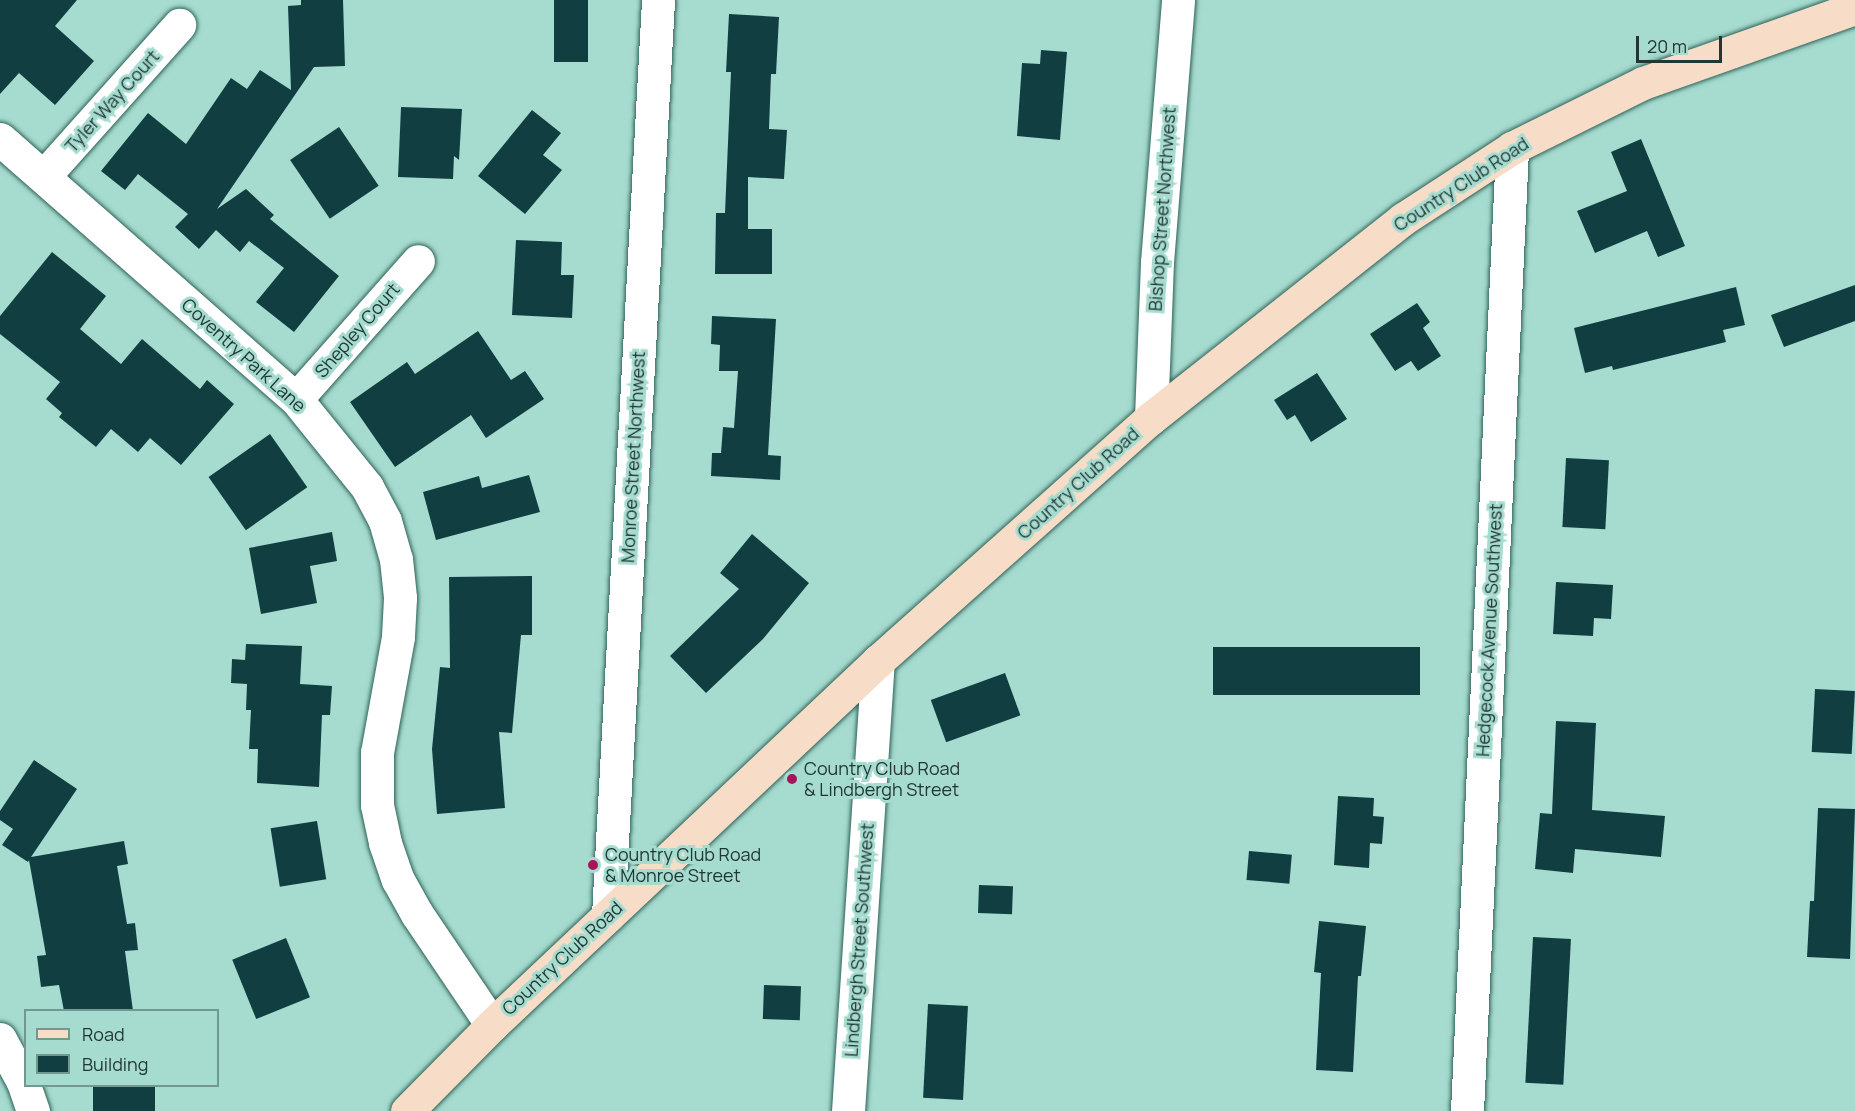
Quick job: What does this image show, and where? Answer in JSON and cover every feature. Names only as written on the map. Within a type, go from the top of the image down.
[{"type":"main road","name":"Country Club Road","points":[[407,1111],[492,1025],[878,661],[1151,418],[1403,219],[1512,148],[1643,83],[1855,8]]},
{"type":"street","name":"Monroe Street Northwest","points":[[608,915],[658,0]]},
{"type":"street","name":"Bishop Street Northwest","points":[[1151,418],[1157,262],[1178,0]]},
{"type":"street","name":"Tyler Way Court","points":[[44,176],[179,25]]},
{"type":"street","name":"Coventry Park Lane","points":[[0,139],[296,399],[367,487],[385,521],[396,560],[400,598],[398,637],[377,752],[377,805],[385,843],[398,880],[417,914],[492,1025]]},
{"type":"street","name":"Hedgecock Avenue Southwest","points":[[1467,1111],[1512,148]]},
{"type":"street","name":"Shepley Court","points":[[296,399],[418,261]]},
{"type":"street","name":"Lindbergh Street Southwest","points":[[848,1111],[878,661]]},
{"type":"street","points":[[0,1039],[24,1085]]},
{"type":"street","points":[[25,1087],[33,1111]]},
{"type":"building","points":[[0,0],[77,0],[55,26],[94,61],[55,105],[19,73],[0,94]]},
{"type":"building","points":[[301,0],[343,0],[345,66],[314,67],[217,209],[246,189],[274,215],[270,219],[339,276],[294,332],[256,302],[284,268],[249,241],[240,252],[216,230],[199,249],[175,227],[188,214],[138,174],[125,190],[101,171],[148,113],[186,144],[231,78],[247,89],[260,70],[291,90],[288,6],[301,5]]},
{"type":"building","points":[[554,0],[588,0],[588,62],[554,62]]},
{"type":"building","points":[[729,14],[779,17],[776,74],[771,74],[769,129],[787,130],[784,179],[748,177],[748,229],[772,229],[772,274],[715,274],[716,213],[725,213],[731,72],[726,72]]},
{"type":"building","points":[[1041,50],[1067,52],[1060,140],[1017,136],[1022,63],[1040,64]]},
{"type":"building","points":[[401,107],[462,109],[459,160],[454,156],[453,179],[398,177]]},
{"type":"building","points":[[532,110],[561,133],[543,155],[562,170],[525,214],[478,176]]},
{"type":"building","points":[[339,127],[379,186],[330,219],[290,160]]},
{"type":"building","points":[[1641,139],[1685,246],[1658,257],[1647,231],[1595,253],[1577,211],[1627,191],[1611,152]]},
{"type":"building","points":[[516,240],[562,242],[561,275],[574,275],[572,318],[512,315]]},
{"type":"building","points":[[52,252],[106,296],[80,329],[121,364],[142,339],[200,389],[207,380],[234,404],[181,465],[150,438],[138,452],[111,429],[96,447],[59,417],[62,413],[46,399],[60,382],[0,334],[0,316]]},
{"type":"building","points":[[1855,285],[1855,321],[1784,347],[1771,315]]},
{"type":"building","points":[[1736,287],[1745,325],[1723,330],[1726,342],[1613,370],[1612,366],[1585,373],[1574,328]]},
{"type":"building","points":[[1417,303],[1430,322],[1423,328],[1441,356],[1418,371],[1411,361],[1395,371],[1370,334]]},
{"type":"building","points":[[712,316],[776,319],[768,455],[781,456],[780,480],[711,476],[712,453],[721,453],[723,427],[734,428],[738,371],[719,371],[720,345],[711,344]]},
{"type":"building","points":[[478,331],[511,380],[525,371],[544,399],[486,438],[471,415],[395,467],[350,402],[407,362],[415,374]]},
{"type":"building","points":[[1317,373],[1347,419],[1311,442],[1295,415],[1287,420],[1274,400]]},
{"type":"building","points":[[270,434],[307,487],[246,530],[209,477]]},
{"type":"building","points":[[1566,458],[1609,460],[1605,529],[1562,527]]},
{"type":"building","points":[[529,475],[540,512],[436,540],[423,492],[479,476],[482,488]]},
{"type":"building","points":[[332,532],[337,561],[310,566],[317,603],[261,614],[249,548]]},
{"type":"building","points":[[752,534],[809,583],[763,639],[706,693],[670,656],[739,589],[720,573]]},
{"type":"building","points":[[532,576],[532,635],[521,635],[512,733],[499,732],[505,808],[437,814],[432,749],[440,667],[450,668],[449,577]]},
{"type":"building","points":[[1556,582],[1613,585],[1611,619],[1594,618],[1593,636],[1553,634]]},
{"type":"building","points":[[246,644],[302,646],[300,684],[332,686],[330,715],[322,715],[319,787],[257,783],[258,749],[249,749],[251,710],[246,710],[247,684],[231,683],[232,659],[245,660]]},
{"type":"building","points":[[1213,647],[1420,647],[1420,695],[1213,695]]},
{"type":"building","points":[[1005,673],[1020,715],[946,742],[931,700]]},
{"type":"building","points":[[1815,689],[1855,691],[1852,754],[1812,752]]},
{"type":"building","points":[[1556,721],[1596,723],[1592,810],[1665,816],[1661,857],[1575,849],[1573,873],[1535,869],[1540,813],[1552,814]]},
{"type":"building","points":[[34,760],[77,789],[31,857],[124,841],[128,864],[117,866],[127,924],[135,923],[138,950],[125,951],[133,1009],[64,1009],[59,985],[41,987],[37,956],[46,955],[29,860],[28,862],[2,845],[13,829],[0,820],[0,811]]},
{"type":"building","points":[[1338,796],[1374,798],[1373,816],[1384,817],[1382,844],[1370,843],[1369,868],[1334,865]]},
{"type":"building","points":[[1818,808],[1855,809],[1850,959],[1807,957],[1810,901],[1814,901]]},
{"type":"building","points":[[317,821],[326,879],[280,887],[271,828]]},
{"type":"building","points":[[1249,851],[1292,855],[1289,884],[1246,880]]},
{"type":"building","points":[[979,885],[1013,886],[1012,914],[978,913]]},
{"type":"building","points":[[1319,921],[1366,926],[1361,976],[1358,976],[1353,1072],[1316,1070],[1321,973],[1314,972]]},
{"type":"building","points":[[1533,937],[1571,939],[1563,1085],[1525,1083]]},
{"type":"building","points":[[286,938],[310,997],[256,1019],[232,960]]},
{"type":"building","points":[[764,985],[801,986],[800,1020],[763,1019]]},
{"type":"building","points":[[928,1004],[968,1006],[963,1100],[923,1098]]},
{"type":"building","points":[[93,1087],[155,1087],[155,1111],[93,1111]]},
{"type":"place","name":"Country Club Road & Lindbergh Street","points":[[792,779]]},
{"type":"place","name":"Country Club Road & Monroe Street","points":[[593,865]]}]
